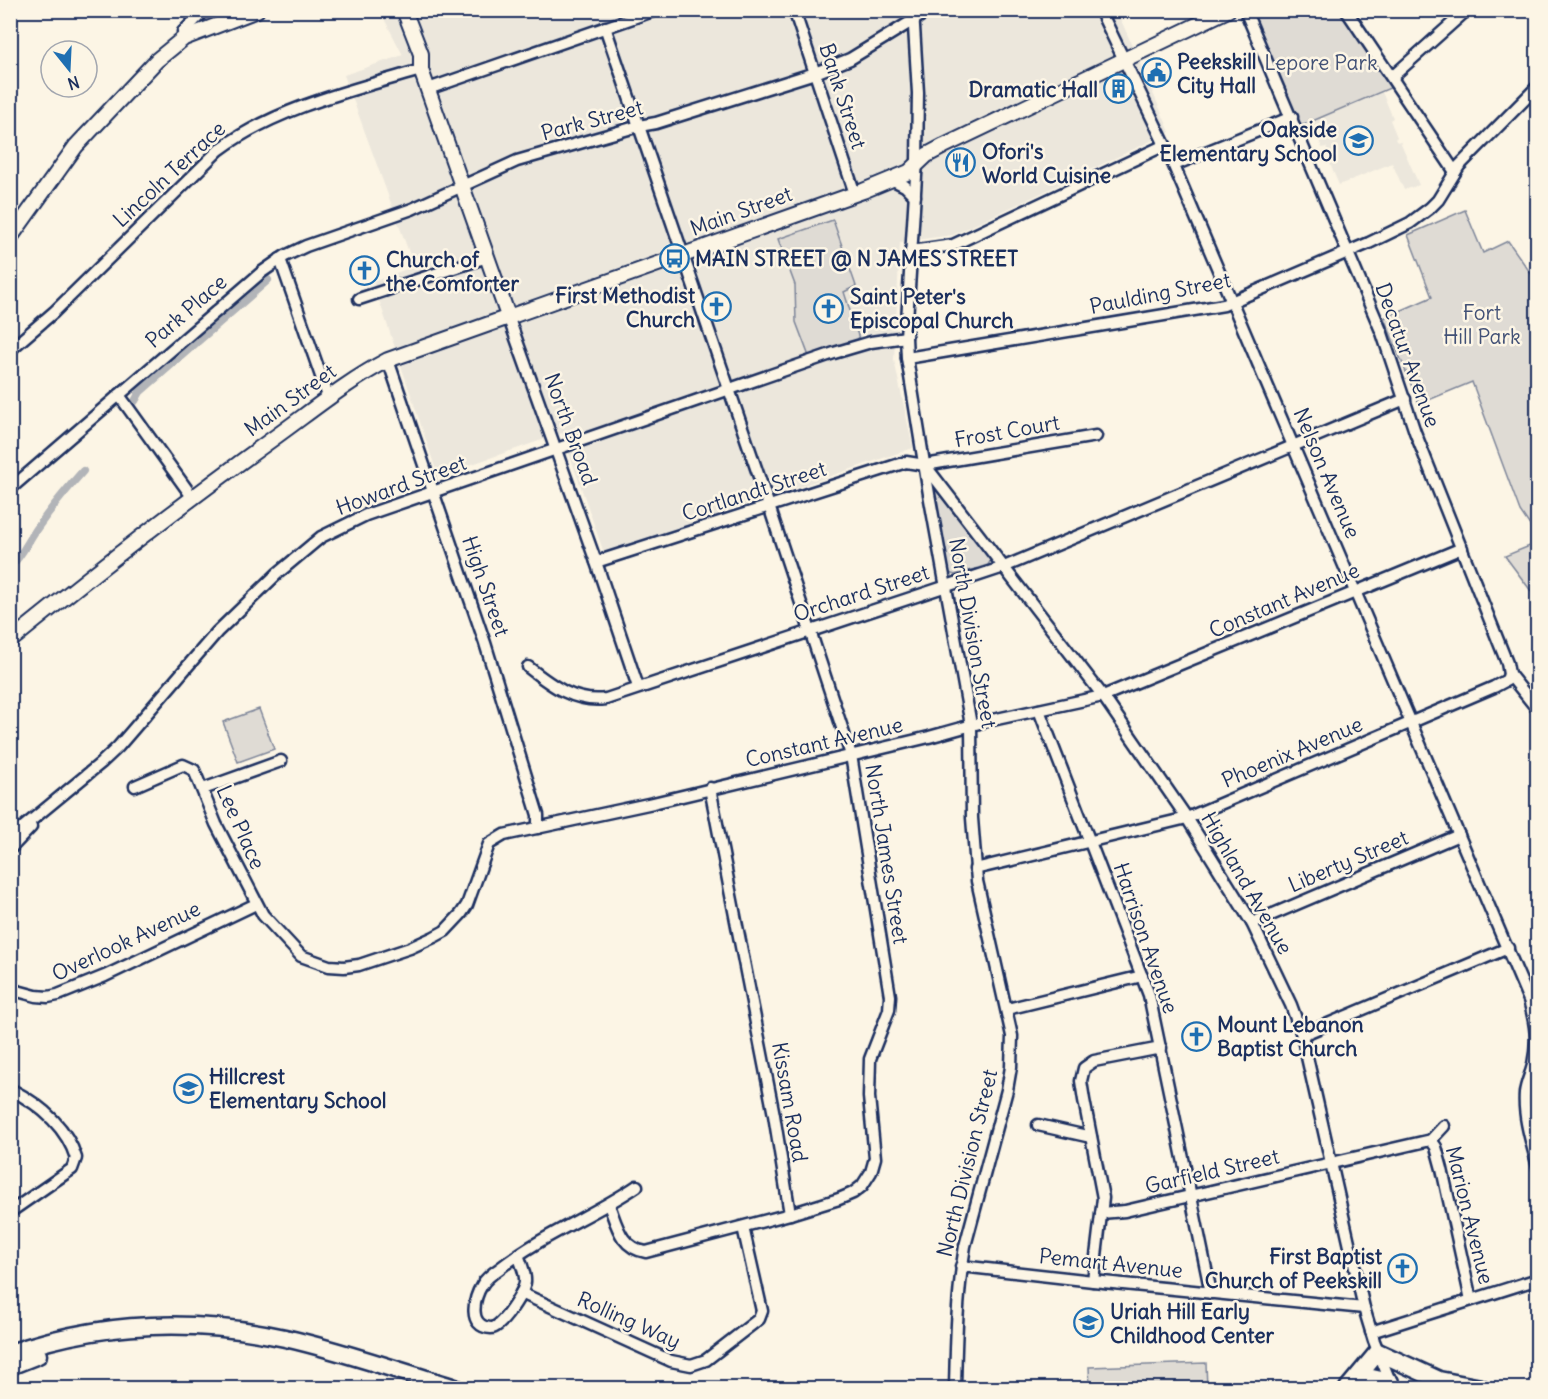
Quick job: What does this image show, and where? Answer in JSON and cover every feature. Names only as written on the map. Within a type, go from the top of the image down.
[{"type":"highway","points":[[10,1353],[63,1338],[111,1329],[160,1325],[210,1327],[252,1332],[313,1345],[455,1389]]},
{"type":"highway","points":[[10,1366],[43,1353],[86,1342],[140,1335],[189,1334],[282,1346],[426,1389]]},
{"type":"highway","points":[[1352,1385],[1378,1352],[1451,1385],[1482,1389]]},
{"type":"highway","points":[[1352,1385],[1372,1378],[1392,1385]]},
{"type":"main road","points":[[10,238],[76,146],[157,60],[184,38],[257,10]]},
{"type":"main road","name":"North Broad","points":[[404,10],[421,54],[421,70],[508,316]]},
{"type":"main road","name":"Main Street","points":[[10,641],[94,573],[193,498],[367,371],[388,360],[855,194],[909,172],[927,155],[944,146],[1228,10]]},
{"type":"street","points":[[184,38],[183,32],[187,26],[205,10]]},
{"type":"street","points":[[428,88],[656,10]]},
{"type":"street","name":"Bank Street","points":[[794,10],[855,194]]},
{"type":"street","name":"Park Street","points":[[280,259],[333,236],[447,195],[517,161],[656,123],[815,73],[850,59],[914,15],[930,10]]},
{"type":"street","name":"Nelson Avenue","points":[[1100,10],[1174,165],[1508,948],[1535,1021],[1537,1041],[1525,1091],[1525,1105],[1538,1167]]},
{"type":"street","name":"Decatur Avenue","points":[[1245,10],[1382,333],[1415,432],[1507,663],[1509,674],[1538,710]]},
{"type":"street","points":[[1346,10],[1455,172]]},
{"type":"street","points":[[1392,77],[1467,10]]},
{"type":"street","name":"North Division Street","points":[[914,15],[918,93],[917,164],[906,337],[907,358],[971,725],[975,869],[1012,1036],[1011,1067],[965,1246],[957,1300],[955,1389]]},
{"type":"street","name":"North James Street","points":[[605,27],[730,390],[851,755],[890,996],[889,1010],[870,1059],[870,1097],[875,1158],[867,1180],[853,1193],[790,1214]]},
{"type":"street","name":"Lincoln Terrace","points":[[10,350],[54,312],[219,150],[232,140],[260,124],[345,92],[421,70]]},
{"type":"street","name":"Paulding Street","points":[[907,358],[1224,305],[1348,252],[1408,224],[1430,208],[1438,200],[1455,172],[1538,86]]},
{"type":"street","points":[[1174,165],[1292,117]]},
{"type":"street","points":[[911,251],[953,245],[1165,145]]},
{"type":"street","points":[[891,179],[905,186],[915,196]]},
{"type":"street","points":[[359,299],[487,257]]},
{"type":"street","points":[[280,259],[329,399]]},
{"type":"street","name":"Park Place","points":[[119,395],[280,259]]},
{"type":"street","name":"North Broad","points":[[508,316],[557,450],[638,687]]},
{"type":"street","name":"Howard Street","points":[[10,838],[118,747],[217,632],[278,573],[313,543],[332,531],[366,515],[871,342],[906,337]]},
{"type":"street","name":"High Street","points":[[388,360],[485,643],[538,815],[538,828]]},
{"type":"street","points":[[10,489],[119,395],[193,498]]},
{"type":"street","name":"Orchard Street","points":[[528,667],[551,683],[583,700],[606,699],[1004,567],[1405,399]]},
{"type":"street","name":"Frost Court","points":[[925,465],[1096,436]]},
{"type":"street","name":"Cortlandt Street","points":[[596,562],[906,462],[925,465]]},
{"type":"street","name":"Highland Avenue","points":[[925,465],[1103,696],[1187,818],[1252,923],[1291,1005],[1302,1035],[1364,1308],[1378,1352],[1392,1385]]},
{"type":"street","name":"Constant Avenue","points":[[256,904],[262,915],[301,956],[329,966],[359,965],[410,948],[445,931],[466,905],[489,844],[504,835],[653,803],[971,725],[1103,696],[1462,548]]},
{"type":"street","name":"Phoenix Avenue","points":[[975,869],[1187,818],[1494,687],[1507,680],[1509,674]]},
{"type":"street","name":"Harrison Avenue","points":[[1039,710],[1149,995],[1211,1293]]},
{"type":"street","points":[[203,789],[281,761]]},
{"type":"street","name":"Lee Place","points":[[135,786],[183,765],[191,767],[203,789],[216,824],[256,904]]},
{"type":"street","name":"Kissam Road","points":[[710,788],[774,1115],[790,1214]]},
{"type":"street","points":[[10,849],[44,811]]},
{"type":"street","name":"Liberty Street","points":[[1252,923],[1459,836]]},
{"type":"street","name":"Overlook Avenue","points":[[10,989],[36,996],[58,995],[105,976],[256,904]]},
{"type":"street","points":[[1302,1035],[1508,948]]},
{"type":"street","points":[[1007,1009],[1142,976]]},
{"type":"street","points":[[1093,1281],[1103,1198],[1082,1078],[1084,1068],[1094,1061],[1161,1048]]},
{"type":"street","points":[[10,1089],[30,1099],[50,1115],[76,1158],[72,1168],[10,1212]]},
{"type":"street","points":[[1038,1125],[1091,1137]]},
{"type":"street","points":[[1431,1140],[1444,1126]]},
{"type":"street","name":"Garfield Street","points":[[1101,1213],[1125,1211],[1431,1140]]},
{"type":"street","name":"Marion Avenue","points":[[1431,1140],[1436,1147],[1442,1169],[1471,1300]]},
{"type":"street","points":[[518,1256],[525,1283],[500,1325],[490,1329],[477,1322],[473,1310],[483,1284],[490,1276],[518,1256],[609,1205],[637,1186]]},
{"type":"street","points":[[609,1205],[624,1240],[630,1247],[646,1252],[790,1214]]},
{"type":"street","name":"Rolling Way","points":[[521,1293],[671,1361],[692,1365],[706,1360],[759,1319],[762,1311],[743,1227]]},
{"type":"street","name":"Pemart Avenue","points":[[962,1266],[1364,1308]]},
{"type":"street","points":[[1371,1332],[1538,1279]]},
{"type":"shaded area","points":[[380,11],[1117,11],[1170,132],[953,235],[900,242],[894,360],[913,448],[604,553],[562,433],[438,476],[373,282],[414,266],[344,75],[403,55]]},
{"type":"shaded area","name":"Oakside Elementary School","points":[[1382,92],[1393,118],[1390,120],[1397,137],[1395,139],[1397,142],[1400,141],[1419,185],[1404,190],[1392,163],[1339,185],[1330,164],[1333,162],[1326,147],[1322,148],[1311,121]]},
{"type":"green space","name":"Lepore Park","points":[[1254,10],[1346,11],[1397,85],[1296,128],[1247,16]]},
{"type":"green space","name":"Fort Hill Park","points":[[1465,210],[1483,253],[1508,241],[1537,282],[1537,536],[1520,511],[1472,382],[1419,404],[1384,318],[1432,297],[1408,235]]},
{"type":"green space","points":[[833,220],[856,286],[844,292],[861,345],[810,359],[796,322],[795,285],[778,239]]},
{"type":"green space","points":[[937,488],[990,558],[988,565],[955,575],[949,573],[934,489]]},
{"type":"green space","points":[[1537,543],[1537,599],[1505,556]]},
{"type":"green space","points":[[259,709],[274,749],[238,762],[223,722]]},
{"type":"green space","points":[[1206,1363],[1207,1388],[1090,1388],[1089,1367]]},
{"type":"waterway","points":[[135,401],[140,392],[268,280]]},
{"type":"waterway","points":[[10,567],[49,512],[83,471]]},
{"type":"place","name":"Peekskill City Hall","points":[[1156,73]]},
{"type":"place","name":"Dramatic Hall","points":[[1119,89]]},
{"type":"place","name":"Oakside Elementary School","points":[[1358,141]]},
{"type":"place","name":"Ofori's World Cuisine","points":[[961,163]]},
{"type":"place","name":"MAIN STREET @ N JAMES STREET","points":[[674,258]]},
{"type":"place","name":"Church of the Comforter","points":[[365,271]]},
{"type":"place","name":"First Methodist Church","points":[[716,307]]},
{"type":"place","name":"Saint Peter's Episcopal Church","points":[[829,308]]},
{"type":"place","name":"Mount Lebanon Baptist Church","points":[[1196,1036]]},
{"type":"place","name":"Hillcrest Elementary School","points":[[188,1088]]},
{"type":"place","name":"First Baptist Church of Peekskill","points":[[1403,1268]]},
{"type":"place","name":"Uriah Hill Early Childhood Center","points":[[1089,1323]]}]
